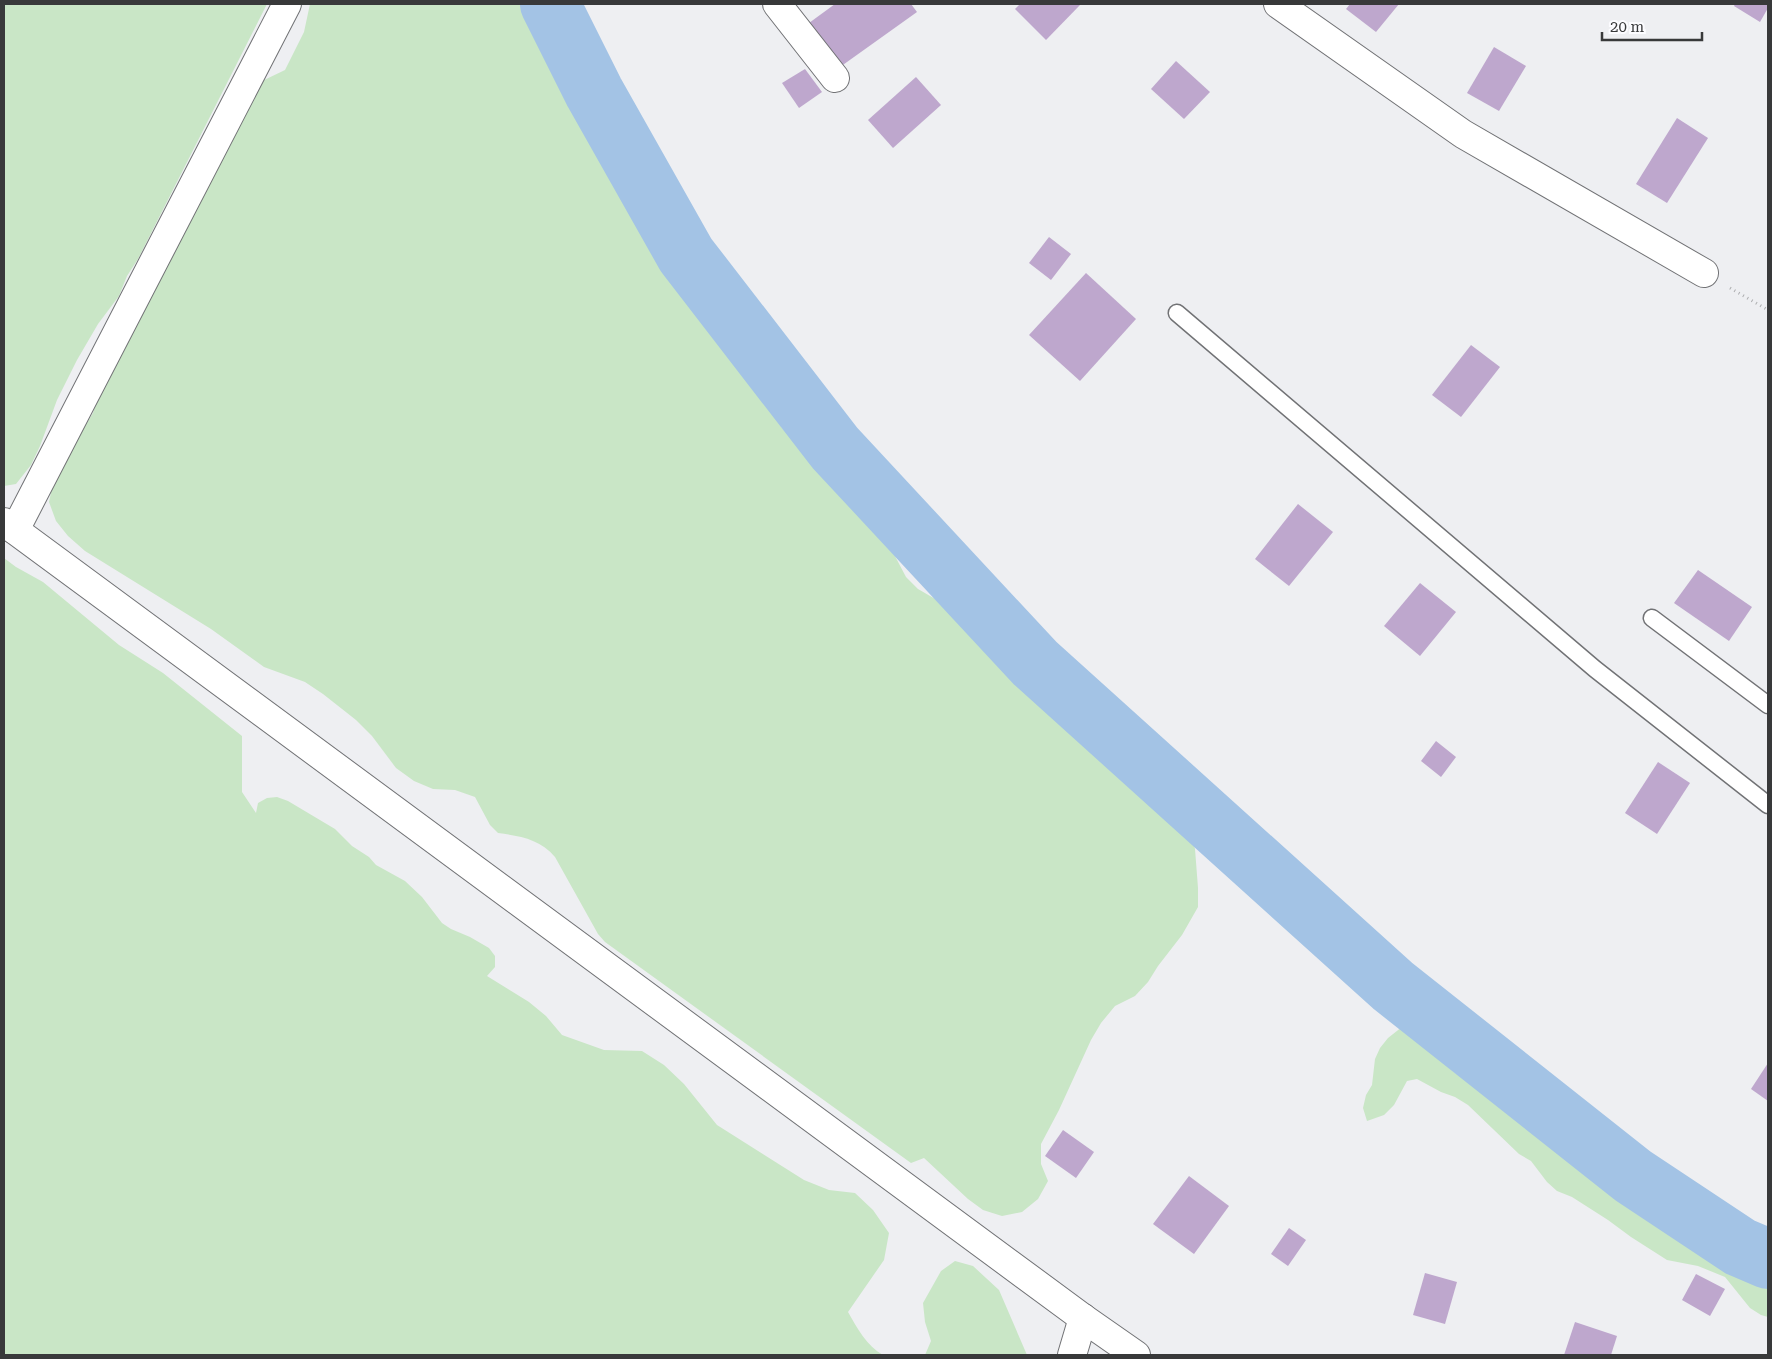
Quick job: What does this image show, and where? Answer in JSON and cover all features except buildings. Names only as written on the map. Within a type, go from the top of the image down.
[{"type":"street","points":[[287,4],[9,526],[1083,1318],[1136,1355]]},
{"type":"street","points":[[777,4],[835,78]]},
{"type":"street","points":[[1278,4],[1463,134],[1704,273]]},
{"type":"street","points":[[1072,1355],[1083,1318]]},
{"type":"lane","points":[[1177,313],[1595,669],[1768,805]]},
{"type":"lane","points":[[1652,618],[1768,705]]},
{"type":"path","points":[[1704,273],[1768,310]]},
{"type":"green space","points":[[4,4],[267,4],[138,259],[127,276],[119,296],[98,324],[77,360],[57,400],[31,465],[16,484],[4,486]]},
{"type":"green space","points":[[310,4],[536,5],[544,21],[552,56],[584,100],[593,116],[606,150],[619,167],[633,179],[651,213],[665,247],[677,261],[691,271],[724,338],[745,367],[782,428],[807,452],[849,480],[862,514],[886,539],[906,577],[918,589],[949,607],[973,631],[1003,650],[1035,663],[1039,677],[1055,696],[1063,711],[1103,746],[1122,776],[1135,788],[1168,800],[1190,829],[1195,849],[1198,907],[1182,935],[1148,982],[1135,996],[1115,1006],[1101,1023],[1091,1040],[1041,1144],[1041,1164],[1048,1181],[1038,1199],[1022,1212],[1002,1216],[983,1210],[968,1199],[924,1158],[911,1163],[605,942],[598,934],[555,857],[543,846],[529,839],[498,833],[490,825],[475,797],[455,790],[433,789],[414,781],[396,768],[372,736],[356,720],[323,694],[305,682],[264,667],[211,629],[85,551],[68,536],[56,521],[49,502],[53,483],[61,465],[93,413],[103,376],[260,82],[285,70],[304,32]]},
{"type":"green space","points":[[4,558],[43,582],[119,645],[163,673],[242,736],[242,792],[256,813],[258,803],[267,798],[277,797],[288,801],[335,829],[352,846],[369,857],[376,865],[405,881],[422,897],[442,923],[489,948],[495,956],[495,967],[487,976],[529,1002],[546,1016],[562,1035],[604,1050],[642,1051],[664,1065],[684,1084],[717,1125],[804,1180],[829,1190],[855,1193],[873,1210],[889,1233],[884,1260],[848,1312],[867,1342],[883,1355],[4,1355]]},
{"type":"green space","points":[[1418,1022],[1440,1040],[1446,1065],[1455,1073],[1489,1091],[1511,1106],[1530,1123],[1537,1134],[1546,1142],[1577,1162],[1588,1163],[1598,1168],[1650,1199],[1678,1226],[1687,1232],[1699,1236],[1729,1259],[1768,1283],[1768,1317],[1750,1308],[1725,1277],[1698,1266],[1667,1260],[1572,1197],[1557,1191],[1547,1182],[1531,1161],[1519,1154],[1468,1105],[1455,1097],[1417,1079],[1407,1081],[1394,1105],[1384,1115],[1367,1121],[1363,1108],[1366,1095],[1372,1085],[1375,1059],[1380,1048],[1388,1038],[1407,1023]]},
{"type":"green space","points":[[955,1261],[973,1266],[999,1290],[1027,1355],[925,1355],[931,1341],[925,1322],[923,1303],[941,1271]]},
{"type":"waterway","points":[[550,4],[594,92],[686,255],[835,448],[1035,663],[1393,986],[1633,1176],[1740,1247],[1768,1259]]}]
